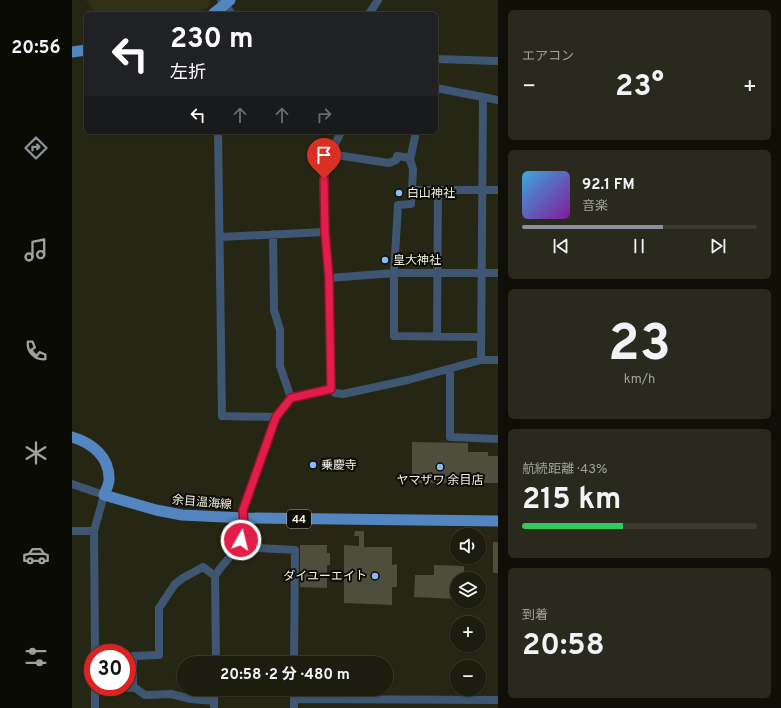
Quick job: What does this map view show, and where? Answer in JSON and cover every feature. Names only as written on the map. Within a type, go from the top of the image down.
[{"type":"main road","points":[[215,12],[225,2]]},
{"type":"main road","points":[[72,52],[84,50]]},
{"type":"main road","points":[[72,437],[84,441],[98,451],[108,466],[109,481],[104,495]]},
{"type":"main road","name":"余目温海線","points":[[104,495],[175,514],[244,518],[498,521]]},
{"type":"street","points":[[370,12],[378,0]]},
{"type":"street","points":[[225,2],[231,12]]},
{"type":"street","points":[[438,59],[498,61]]},
{"type":"street","points":[[438,88],[498,100]]},
{"type":"street","points":[[481,360],[483,97]]},
{"type":"street","points":[[218,134],[222,416],[276,417]]},
{"type":"street","points":[[340,134],[330,154],[323,183],[329,278],[331,389],[335,393],[343,394],[408,380],[481,360],[498,360]]},
{"type":"street","points":[[416,134],[410,158],[413,169],[411,204],[398,205],[394,273],[394,336],[481,337]]},
{"type":"street","points":[[330,154],[389,163],[396,160],[397,156],[410,158]]},
{"type":"street","points":[[412,190],[498,190]]},
{"type":"street","points":[[437,337],[438,190]]},
{"type":"street","points":[[220,237],[325,232]]},
{"type":"street","points":[[273,234],[274,310],[280,330],[280,366],[291,398]]},
{"type":"street","points":[[329,278],[394,273],[498,272]]},
{"type":"street","points":[[450,369],[450,437],[498,439]]},
{"type":"street","points":[[216,656],[216,576],[219,570],[238,547],[244,529],[243,510],[276,417],[291,398],[331,389]]},
{"type":"street","points":[[72,484],[104,495],[94,531],[94,644]]},
{"type":"street","points":[[72,531],[94,531]]},
{"type":"street","points":[[238,547],[295,550],[294,656]]},
{"type":"street","points":[[136,656],[159,655],[159,608],[171,590],[183,578],[203,567],[216,576]]},
{"type":"street","points":[[136,690],[145,695],[171,694],[214,704]]},
{"type":"street","points":[[95,696],[95,708]]},
{"type":"street","points":[[294,708],[294,699],[498,700]]},
{"type":"street","points":[[343,699],[343,708]]},
{"type":"shaded area","points":[[86,0],[209,0],[210,2],[209,6],[201,12],[95,12]]},
{"type":"building","name":"ヤマザワ 余目店","points":[[412,442],[468,443],[468,452],[488,452],[488,456],[498,456],[498,483],[412,483]]},
{"type":"building","name":"ダイユーエイト","points":[[355,531],[364,531],[364,547],[392,547],[392,565],[397,564],[397,587],[392,587],[392,605],[344,603],[344,545],[359,546],[359,536],[354,536]]},
{"type":"building","points":[[493,542],[498,542],[498,573],[493,573]]},
{"type":"building","points":[[300,545],[327,545],[327,553],[330,553],[330,565],[327,565],[327,588],[300,587]]},
{"type":"building","points":[[434,565],[464,566],[464,572],[450,572],[450,599],[414,597],[415,575],[434,575]]},
{"type":"place","name":"白山神社","points":[[399,193]]},
{"type":"place","name":"皇大神社","points":[[385,260]]},
{"type":"place","name":"乗慶寺","points":[[313,465]]},
{"type":"place","name":"ヤマザワ 余目店","points":[[440,467]]},
{"type":"place","name":"ダイユーエイト","points":[[375,576]]},
{"type":"route","points":[[241,540],[244,529],[243,510],[276,417],[291,398],[331,389],[329,278],[325,232],[323,190],[324,179]]}]
